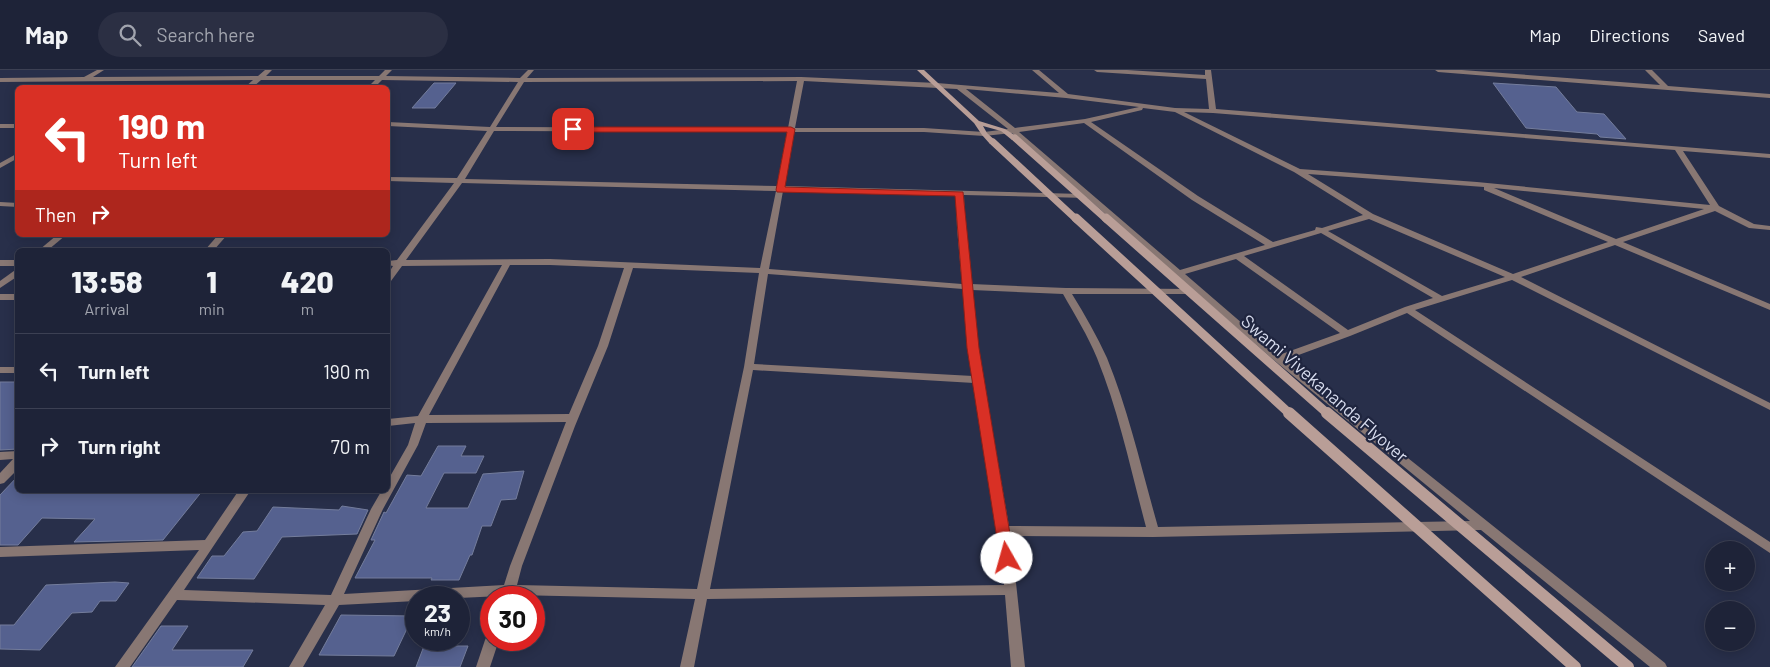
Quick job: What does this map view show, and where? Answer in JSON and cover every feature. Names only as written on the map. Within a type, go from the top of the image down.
[{"type":"main road","points":[[920,70],[977,122],[984,134],[1216,348],[1575,667]]},
{"type":"main road","points":[[977,122],[1010,133]]},
{"type":"main road","name":"Swami Vivekananda Flyover","points":[[1010,133],[1275,369],[1628,667]]},
{"type":"street","points":[[84,80],[101,70]]},
{"type":"street","points":[[251,85],[269,70]]},
{"type":"street","points":[[373,85],[389,70]]},
{"type":"street","points":[[390,276],[460,180],[522,80],[531,70]]},
{"type":"street","points":[[793,70],[801,79]]},
{"type":"street","points":[[1035,70],[1066,96]]},
{"type":"street","points":[[1097,70],[1208,74],[1213,111]]},
{"type":"street","points":[[1438,70],[1770,96]]},
{"type":"street","points":[[1554,70],[1561,79]]},
{"type":"street","points":[[1648,70],[1665,87]]},
{"type":"street","points":[[0,80],[260,78],[522,80],[801,79],[937,85],[1066,96],[1175,110],[1213,111],[1770,156]]},
{"type":"street","points":[[126,85],[134,79]]},
{"type":"street","points":[[687,667],[749,367],[764,271],[801,79]]},
{"type":"street","points":[[959,87],[1010,133],[1089,196],[1278,359],[1660,667]]},
{"type":"street","points":[[390,124],[493,129],[924,130],[984,134],[1010,133],[1085,121],[1148,107]]},
{"type":"street","points":[[1175,110],[1297,170],[1370,216],[1513,277],[1770,407]]},
{"type":"street","points":[[1085,121],[1196,198],[1272,245]]},
{"type":"street","points":[[0,126],[15,126]]},
{"type":"street","points":[[1677,148],[1716,208]]},
{"type":"street","points":[[1,164],[15,156]]},
{"type":"street","points":[[1,164],[15,163]]},
{"type":"street","points":[[1297,170],[1477,184],[1716,208],[1770,233]]},
{"type":"street","points":[[390,179],[780,190],[1089,196]]},
{"type":"street","points":[[1477,184],[1770,307]]},
{"type":"street","points":[[960,194],[967,286],[978,380],[1004,531],[1018,667]]},
{"type":"street","points":[[0,204],[15,205]]},
{"type":"street","points":[[1278,359],[1408,309],[1513,277],[1716,208]]},
{"type":"street","points":[[1179,273],[1370,216]]},
{"type":"street","points":[[1752,226],[1770,228]]},
{"type":"street","points":[[1320,230],[1441,299]]},
{"type":"street","points":[[46,248],[59,237]]},
{"type":"street","points":[[211,248],[221,237]]},
{"type":"street","points":[[1237,255],[1347,334]]},
{"type":"street","points":[[390,263],[550,262],[764,271],[967,286],[1066,291],[1201,292]]},
{"type":"street","points":[[0,263],[15,263]]},
{"type":"street","points":[[390,486],[413,445],[422,419],[507,263]]},
{"type":"street","points":[[510,586],[516,566],[573,418],[604,346],[629,266]]},
{"type":"street","points":[[0,285],[15,273]]},
{"type":"street","points":[[1066,291],[1102,359],[1121,418],[1153,532]]},
{"type":"street","points":[[0,297],[15,296]]},
{"type":"street","points":[[1408,309],[1770,548]]},
{"type":"street","points":[[749,367],[978,380]]},
{"type":"street","points":[[0,370],[15,370]]},
{"type":"street","points":[[390,422],[422,419],[573,418]]},
{"type":"street","points":[[0,456],[15,456]]},
{"type":"street","points":[[0,480],[15,464]]},
{"type":"street","points":[[122,667],[208,545],[242,493]]},
{"type":"street","points":[[296,667],[335,600],[386,493]]},
{"type":"street","points":[[1004,531],[1153,532],[1484,525]]},
{"type":"street","points":[[0,552],[208,545]]},
{"type":"street","points":[[545,594],[1010,590]]},
{"type":"street","points":[[173,595],[335,600],[480,595]]},
{"type":"street","points":[[483,667],[488,651]]},
{"type":"building","points":[[434,83],[456,83],[435,108],[412,108]]},
{"type":"building","points":[[1493,83],[1556,87],[1577,112],[1604,114],[1626,139],[1600,137],[1597,134],[1526,128]]},
{"type":"building","points":[[0,382],[15,382],[15,449],[0,450]]},
{"type":"building","points":[[438,446],[466,446],[461,456],[484,456],[476,473],[444,473],[426,508],[468,508],[483,474],[524,471],[516,499],[501,500],[491,526],[482,526],[472,555],[470,555],[459,580],[355,578],[375,540],[371,540],[384,512],[386,513],[407,475],[421,476]]},
{"type":"building","points":[[15,479],[15,493],[201,493],[163,540],[74,542],[95,519],[42,518],[18,545],[0,545],[0,495]]},
{"type":"building","points":[[342,506],[368,510],[357,534],[282,537],[254,579],[197,578],[212,556],[224,556],[243,532],[257,531],[273,507],[339,510]]},
{"type":"building","points":[[129,583],[116,601],[100,601],[92,612],[72,613],[40,650],[0,649],[0,625],[14,625],[46,585]]},
{"type":"building","points":[[341,615],[405,616],[405,633],[394,656],[319,655]]},
{"type":"building","points":[[161,626],[188,626],[172,650],[253,650],[243,667],[132,667]]},
{"type":"building","points":[[422,651],[466,651],[460,667],[416,667]]},
{"type":"route","points":[[573,129],[791,129],[780,190],[960,194],[961,228],[973,348],[1006,542],[1007,558]]}]
